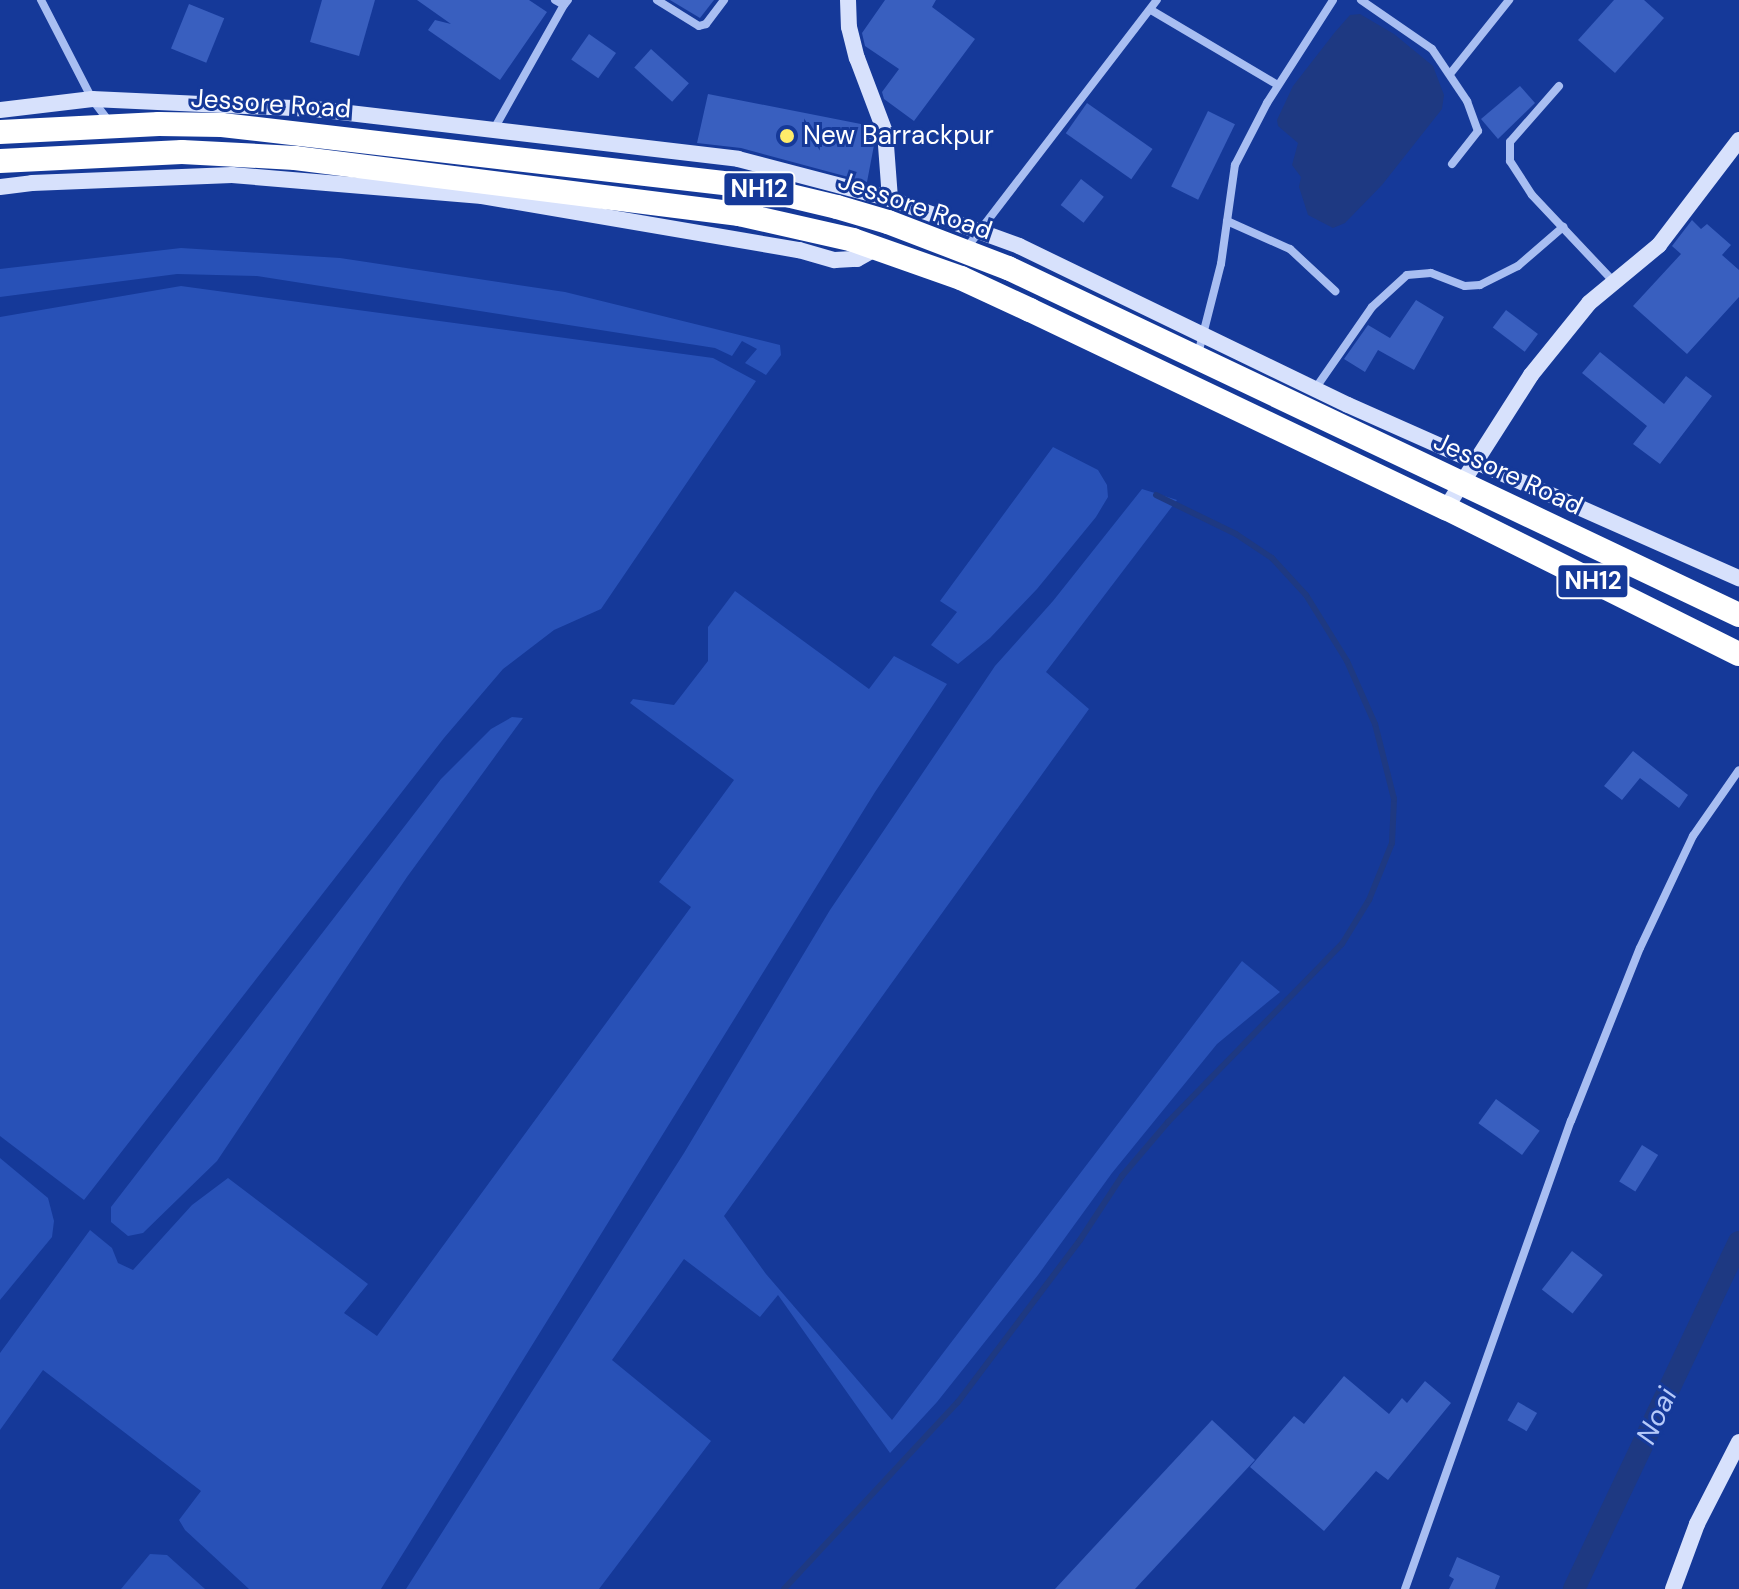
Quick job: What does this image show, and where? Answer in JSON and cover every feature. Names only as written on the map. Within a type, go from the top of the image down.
[{"type":"highway","name":"Jessore Road","points":[[0,132],[159,124],[250,128],[749,186],[972,241],[1197,359],[1739,615]]},
{"type":"highway","name":"NH12","points":[[0,161],[182,152],[295,158],[739,214],[877,248],[1016,303],[1446,508],[1739,654]]},
{"type":"street","points":[[41,0],[92,99],[113,127]]},
{"type":"street","points":[[657,0],[699,26],[706,24],[724,0]]},
{"type":"street","points":[[848,0],[849,27],[857,58],[885,132],[890,199]]},
{"type":"street","points":[[972,241],[1157,0]]},
{"type":"street","points":[[1197,359],[1200,334],[1221,264],[1235,165],[1247,136],[1333,0]]},
{"type":"street","points":[[1361,0],[1432,49],[1477,121],[1478,131],[1452,164]]},
{"type":"street","points":[[1450,74],[1509,0]]},
{"type":"street","points":[[494,129],[563,2]]},
{"type":"street","points":[[1151,10],[1278,85]]},
{"type":"street","points":[[1559,86],[1518,131],[1508,152],[1517,175],[1614,283]]},
{"type":"street","points":[[0,110],[92,99],[315,109],[738,159],[890,199],[972,241],[1019,246],[1315,389],[1739,578]]},
{"type":"street","points":[[1446,508],[1531,375],[1589,303],[1659,245],[1739,140]]},
{"type":"street","points":[[0,187],[232,175],[482,196],[799,250],[835,260],[857,259],[877,248]]},
{"type":"street","points":[[1227,221],[1290,249],[1335,291]]},
{"type":"street","points":[[1315,389],[1372,307],[1407,275],[1431,273],[1465,286],[1480,285],[1518,266],[1563,227]]},
{"type":"street","points":[[1405,1589],[1571,1121],[1640,948],[1693,836],[1739,770]]},
{"type":"street","points":[[1673,1589],[1697,1524],[1739,1442]]},
{"type":"shaded area","points":[[1360,14],[1394,34],[1433,66],[1444,95],[1442,109],[1382,185],[1345,223],[1333,228],[1308,215],[1299,187],[1301,177],[1292,165],[1298,143],[1278,126],[1277,120],[1293,86],[1335,32],[1350,15]]},
{"type":"shaded area","points":[[181,248],[340,258],[565,292],[780,345],[781,355],[766,375],[745,363],[757,349],[742,341],[732,356],[715,348],[257,276],[177,274],[0,297],[0,269]]},
{"type":"shaded area","points":[[181,286],[713,358],[756,381],[601,609],[554,630],[503,669],[444,738],[84,1200],[0,1136],[0,317]]},
{"type":"shaded area","points":[[1053,447],[1098,470],[1107,485],[1108,497],[1096,517],[1037,589],[990,638],[958,664],[931,645],[957,612],[940,601]]},
{"type":"shaded area","points":[[1142,489],[1177,500],[1046,672],[1089,709],[724,1216],[766,1274],[892,1420],[1242,961],[1280,992],[1217,1044],[1112,1173],[1038,1275],[937,1402],[890,1453],[778,1295],[760,1317],[684,1259],[612,1360],[711,1441],[599,1589],[406,1589],[684,1153],[830,910],[995,666],[1053,601]]},
{"type":"shaded area","points":[[735,591],[869,689],[894,656],[947,684],[875,792],[381,1589],[249,1589],[185,1530],[179,1520],[201,1491],[43,1370],[0,1430],[0,1353],[90,1230],[112,1248],[118,1263],[133,1270],[192,1205],[228,1178],[368,1284],[344,1313],[377,1336],[691,907],[659,882],[734,780],[630,703],[633,699],[674,705],[708,661],[708,627]]},
{"type":"shaded area","points":[[512,717],[523,718],[407,877],[217,1161],[143,1233],[128,1236],[111,1222],[111,1207],[441,779],[491,729]]},
{"type":"shaded area","points":[[0,1158],[48,1198],[54,1221],[52,1237],[0,1300]]},
{"type":"shaded area","points":[[150,1554],[167,1555],[205,1589],[121,1589]]},
{"type":"building","points":[[322,0],[375,0],[359,56],[310,42]]},
{"type":"building","points":[[417,0],[529,0],[547,12],[500,80],[428,30],[435,20],[451,24]]},
{"type":"building","points":[[670,0],[714,0],[700,18]]},
{"type":"building","points":[[885,0],[936,0],[932,7],[975,39],[914,121],[884,99],[882,92],[899,69],[865,46],[862,33]]},
{"type":"building","points":[[1614,0],[1644,0],[1664,18],[1615,73],[1578,40]]},
{"type":"building","points":[[189,4],[224,18],[206,63],[171,49]]},
{"type":"building","points":[[589,34],[616,53],[598,78],[571,59]]},
{"type":"building","points":[[651,49],[689,83],[672,102],[634,68]]},
{"type":"building","points":[[1520,86],[1535,103],[1498,139],[1481,119]]},
{"type":"building","name":"New Barrackpur","points":[[708,94],[871,126],[875,140],[867,182],[741,148],[697,143]]},
{"type":"building","points":[[1087,103],[1153,149],[1131,179],[1066,133]]},
{"type":"building","points":[[1208,111],[1235,124],[1198,200],[1171,186]]},
{"type":"building","points":[[1081,179],[1104,197],[1084,223],[1061,205]]},
{"type":"building","points":[[1692,220],[1701,229],[1707,224],[1731,245],[1722,255],[1739,270],[1739,297],[1687,354],[1633,306],[1681,254],[1672,246]]},
{"type":"building","points":[[1416,300],[1444,317],[1414,370],[1378,350],[1365,372],[1344,359],[1368,325],[1390,338]]},
{"type":"building","points":[[1506,310],[1538,334],[1525,352],[1493,328]]},
{"type":"building","points":[[1600,352],[1664,404],[1686,376],[1712,396],[1660,464],[1633,444],[1647,426],[1582,373]]},
{"type":"building","points":[[1633,751],[1688,795],[1679,808],[1640,778],[1622,800],[1604,786]]},
{"type":"building","points":[[1496,1099],[1540,1131],[1522,1155],[1478,1123]]},
{"type":"building","points":[[1642,1145],[1658,1155],[1635,1192],[1619,1181]]},
{"type":"building","points":[[1572,1251],[1603,1275],[1573,1314],[1542,1290]]},
{"type":"building","points":[[1344,1376],[1389,1414],[1402,1398],[1407,1403],[1425,1381],[1451,1403],[1388,1480],[1376,1471],[1324,1531],[1250,1467],[1294,1416],[1304,1424]]},
{"type":"building","points":[[1518,1402],[1537,1413],[1527,1431],[1508,1420]]},
{"type":"building","points":[[1212,1420],[1255,1460],[1135,1589],[1055,1589]]},
{"type":"building","points":[[1457,1557],[1500,1576],[1495,1589],[1449,1589],[1454,1579],[1449,1576]]},
{"type":"waterway","points":[[784,1589],[958,1402],[1080,1240],[1122,1176],[1168,1122],[1342,944],[1369,900],[1392,843],[1394,799],[1375,724],[1347,661],[1306,595],[1272,558],[1236,534],[1156,495]]},
{"type":"waterway","name":"Noai","points":[[1574,1589],[1739,1242]]},
{"type":"place","name":"New Barrackpur","points":[[787,136]]}]
